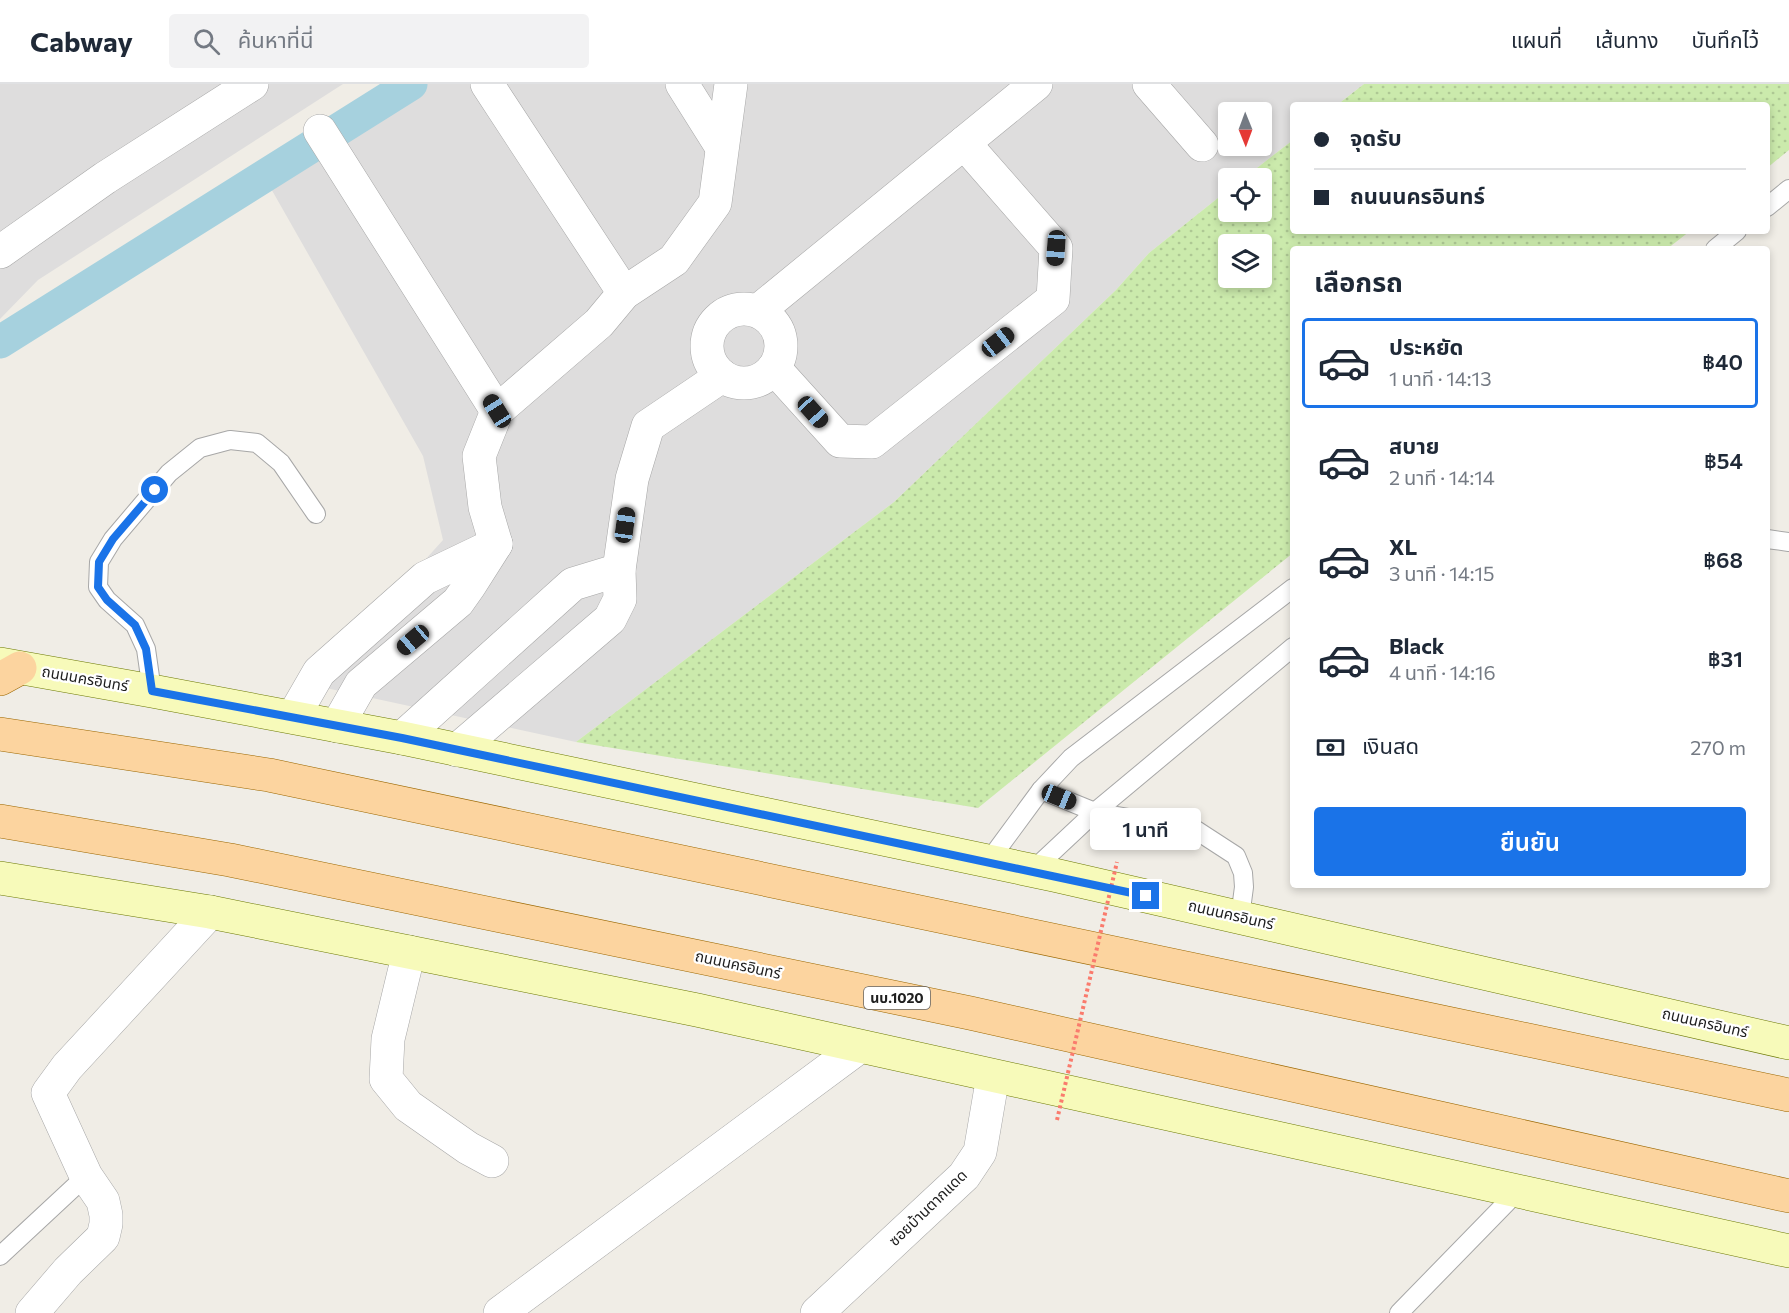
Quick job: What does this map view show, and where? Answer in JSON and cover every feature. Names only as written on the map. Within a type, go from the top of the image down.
[{"type":"main road","name":"ถนนนครอินทร์","points":[[7,670],[152,691],[402,738],[1032,871],[1789,1043]]},
{"type":"main road","points":[[0,734],[269,775],[1789,1095]]},
{"type":"main road","name":"ถนนนครอินทร์","points":[[0,821],[230,860],[970,1013],[1789,1196]]},
{"type":"main road","points":[[0,879],[210,912],[697,1010],[1789,1251]]},
{"type":"street","points":[[0,252],[105,178],[252,84]]},
{"type":"street","points":[[487,84],[624,293]]},
{"type":"street","points":[[682,84],[721,146]]},
{"type":"street","points":[[337,726],[361,684],[458,602],[495,544],[485,507],[479,456],[497,411],[599,323],[624,293],[675,260],[715,203],[731,84]]},
{"type":"street","points":[[758,311],[1036,84]]},
{"type":"street","points":[[1149,84],[1202,145]]},
{"type":"street","points":[[320,131],[497,411]]},
{"type":"street","points":[[774,368],[840,441],[872,442],[1053,299],[1056,248],[964,143]]},
{"type":"street","points":[[734,310],[758,311],[768,317],[780,336],[782,347],[779,358],[774,368],[755,381],[744,383],[732,381],[722,376],[708,357],[706,345],[709,333],[714,323],[723,315],[734,310]]},
{"type":"street","points":[[458,750],[610,619],[620,599],[619,570],[632,479],[648,426],[722,376]]},
{"type":"street","points":[[293,717],[320,672],[426,578],[495,544]]},
{"type":"street","points":[[402,738],[573,584],[619,570]]},
{"type":"street","points":[[32,1313],[68,1271],[103,1237],[106,1215],[103,1201],[86,1176],[48,1094],[67,1067],[210,912]]},
{"type":"street","points":[[409,952],[388,1039],[387,1079],[408,1106],[468,1148],[492,1161]]},
{"type":"street","points":[[500,1313],[860,1047]]},
{"type":"street","name":"ซอยบ้านตากแดด","points":[[817,1313],[964,1176],[980,1152],[993,1077]]},
{"type":"lane","points":[[1770,205],[1789,189]]},
{"type":"lane","points":[[1719,246],[1733,234]]},
{"type":"lane","points":[[152,691],[146,649],[135,625],[107,600],[98,587],[99,562],[113,539],[169,473],[200,448],[230,440],[257,443],[281,464],[316,514]]},
{"type":"lane","points":[[1770,539],[1789,542]]},
{"type":"lane","points":[[1789,551],[1789,558]]},
{"type":"lane","points":[[988,862],[1041,790],[1071,758],[1290,590]]},
{"type":"lane","points":[[1032,871],[1095,812],[1290,649]]},
{"type":"lane","points":[[1041,790],[1095,812],[1196,830],[1236,856],[1243,873],[1244,887],[1240,917]]},
{"type":"lane","points":[[0,1256],[86,1176]]},
{"type":"lane","points":[[1399,1313],[1518,1191]]},
{"type":"path","points":[[1057,1120],[1117,862]]},
{"type":"shaded area","points":[[0,84],[343,84],[38,280],[0,319]]},
{"type":"shaded area","points":[[390,84],[1364,84],[1341,102],[1290,102],[1290,142],[1257,168],[1218,168],[1218,198],[1149,253],[1116,290],[894,502],[576,742],[312,685],[443,540],[423,456],[257,164]]},
{"type":"green space","points":[[1364,84],[1789,84],[1789,150],[1770,166],[1770,102],[1341,102]]},
{"type":"green space","points":[[1290,142],[1290,234],[1686,234],[1671,246],[1290,246],[1290,555],[978,808],[576,742],[894,502],[1116,290],[1149,253],[1218,198],[1218,222],[1272,222],[1272,168],[1257,168]]},
{"type":"waterway","points":[[0,342],[411,84]]},
{"type":"route","points":[[155,490],[113,539],[99,562],[98,587],[107,600],[135,625],[146,649],[152,691],[402,738],[1146,896]]}]
